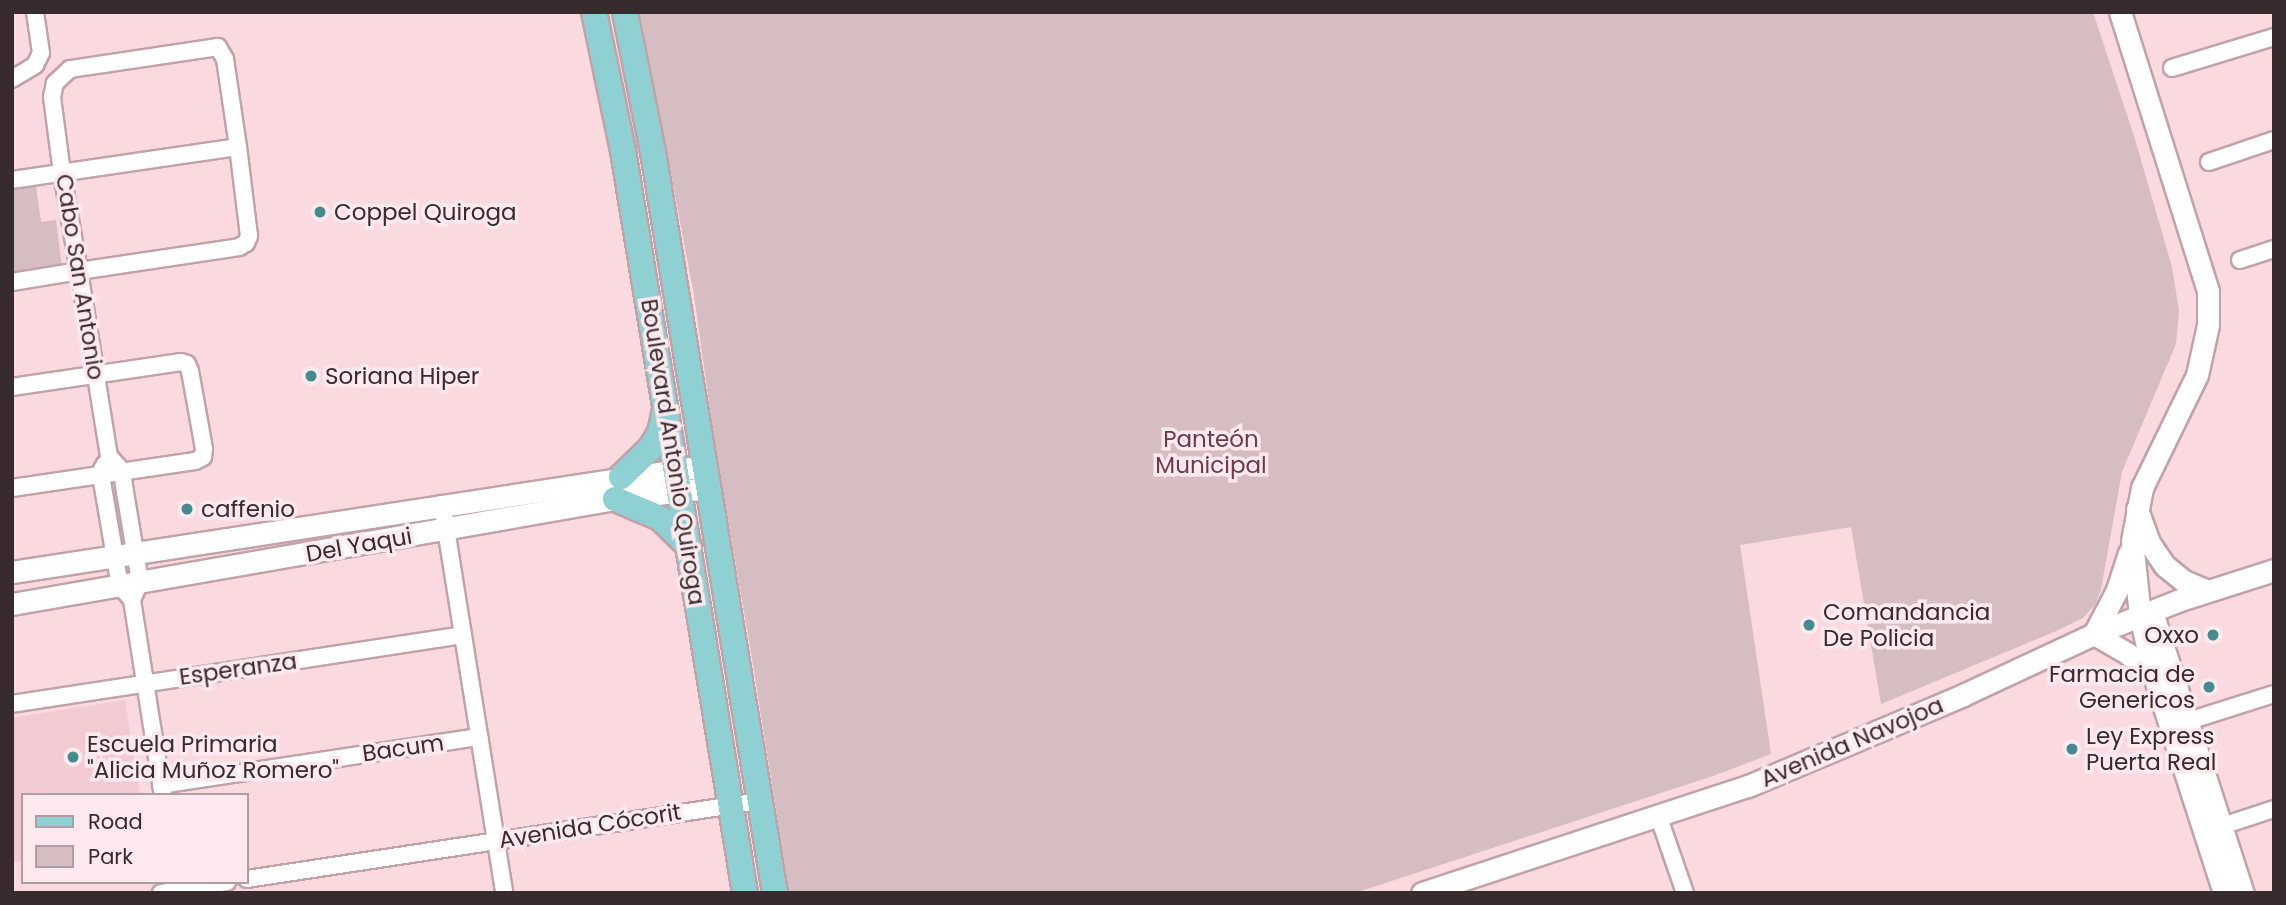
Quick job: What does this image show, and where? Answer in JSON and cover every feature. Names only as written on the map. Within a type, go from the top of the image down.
[{"type":"main road","name":"Boulevard Antonio Quiroga","points":[[594,12],[623,150],[745,893]]},
{"type":"main road","name":"Boulevard Antonio Quiroga","points":[[625,12],[653,152],[775,893]]},
{"type":"main road","points":[[666,407],[660,433],[618,488],[660,518],[689,546]]},
{"type":"street","points":[[12,79],[35,65],[41,53],[35,12]]},
{"type":"street","points":[[2120,12],[2208,291],[2208,324],[2197,375],[2149,470],[2137,506],[2132,541],[2117,590],[2094,634],[2129,654],[2154,676]]},
{"type":"street","points":[[2172,68],[2274,37]]},
{"type":"street","name":"Cabo San Antonio","points":[[109,456],[62,173],[52,97],[55,83],[70,69],[218,47],[225,59],[238,147]]},
{"type":"street","points":[[2208,162],[2274,140]]},
{"type":"street","points":[[12,180],[238,147],[249,236],[246,243],[239,247],[12,282]]},
{"type":"street","points":[[2240,260],[2274,249]]},
{"type":"street","points":[[12,387],[181,362],[187,364],[190,371],[204,449],[203,457],[195,461],[12,488]]},
{"type":"street","points":[[125,555],[104,495],[100,474],[109,456],[122,471],[125,492],[125,555],[162,790]]},
{"type":"street","name":"Del Yaqui","points":[[12,572],[442,504],[705,477]]},
{"type":"street","name":"Del Yaqui","points":[[12,604],[130,589],[446,530],[618,488]]},
{"type":"street","points":[[104,495],[125,492]]},
{"type":"street","points":[[442,504],[503,893]]},
{"type":"street","points":[[2137,506],[2150,544],[2164,565],[2184,581],[2207,591]]},
{"type":"street","points":[[2132,541],[2154,676],[2178,724]]},
{"type":"street","name":"Avenida Navojoa","points":[[1423,893],[1788,770],[2094,634],[2144,607],[2274,570]]},
{"type":"street","points":[[2144,607],[2178,724],[2213,829],[2244,893]]},
{"type":"street","name":"Esperanza","points":[[12,705],[146,682],[463,635]]},
{"type":"street","points":[[2178,724],[2274,694]]},
{"type":"street","name":"Bacum","points":[[162,790],[479,737]]},
{"type":"street","name":"Avenida Cócorit","points":[[248,879],[760,801]]},
{"type":"street","points":[[2213,829],[2274,809]]},
{"type":"street","points":[[1658,815],[1685,893]]},
{"type":"street","points":[[2213,829],[2224,893]]},
{"type":"street","points":[[161,893],[210,884]]},
{"type":"shaded area","name":"Escuela Primaria \"Alicia Muñoz Romero\"","points":[[125,700],[140,793],[21,793],[21,861],[12,862],[12,718]]},
{"type":"green space","name":"Panteón Municipal","points":[[640,12],[2093,12],[2134,136],[2172,267],[2179,311],[2176,344],[2122,472],[2101,589],[2095,605],[2083,618],[2054,632],[1881,704],[1851,527],[1740,545],[1771,754],[1713,776],[1355,893],[789,893],[714,439],[694,295]]},
{"type":"green space","points":[[36,186],[41,222],[56,220],[62,267],[12,275],[12,190]]},
{"type":"place","name":"Coppel Quiroga","points":[[320,212]]},
{"type":"place","name":"Soriana Hiper","points":[[311,376]]},
{"type":"place","name":"caffenio","points":[[187,509]]},
{"type":"place","name":"Comandancia De Policia","points":[[1809,625]]},
{"type":"place","name":"Oxxo","points":[[2213,635]]},
{"type":"place","name":"Farmacia de Genericos","points":[[2209,687]]},
{"type":"place","name":"Ley Express Puerta Real","points":[[2072,749]]},
{"type":"place","name":"Escuela Primaria \"Alicia Muñoz Romero\"","points":[[73,757]]}]
